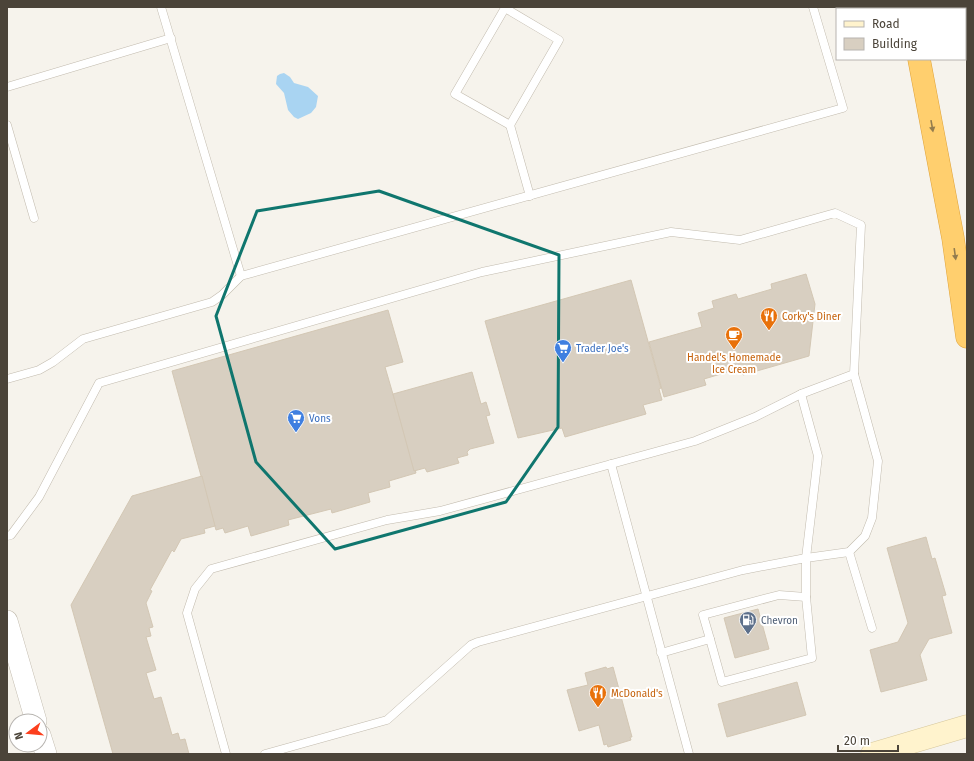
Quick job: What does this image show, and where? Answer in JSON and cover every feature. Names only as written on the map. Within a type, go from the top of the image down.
[{"type":"highway","points":[[919,60],[953,238],[967,337]]},
{"type":"main road","points":[[872,754],[967,726]]},
{"type":"street","points":[[7,621],[34,713]]},
{"type":"lane","points":[[162,7],[241,276]]},
{"type":"lane","points":[[7,379],[39,370],[54,362],[83,339],[212,302],[222,295],[241,276],[843,108],[813,7]]},
{"type":"lane","points":[[510,126],[559,40],[505,8],[456,94],[510,126],[530,196]]},
{"type":"lane","points":[[7,87],[171,38]]},
{"type":"lane","points":[[7,126],[34,218]]},
{"type":"lane","points":[[7,536],[11,535],[39,497],[99,383],[482,272],[671,232],[740,240],[835,213],[862,225],[854,374],[878,460],[872,518],[865,536],[849,552],[806,558],[743,570],[471,645],[387,720],[265,754]]},
{"type":"lane","points":[[226,754],[187,613],[195,589],[210,569],[387,520],[440,511],[695,441],[755,418],[801,394],[854,374]]},
{"type":"lane","points":[[801,394],[818,456],[806,558],[806,597],[812,658],[722,682],[704,615],[779,595],[806,597]]},
{"type":"lane","points":[[611,464],[689,754]]},
{"type":"lane","points":[[849,552],[872,628]]},
{"type":"lane","points":[[661,653],[710,639]]},
{"type":"highlighted area","points":[[379,191],[559,255],[558,427],[506,502],[335,549],[256,462],[216,316],[257,211]]},
{"type":"water","points":[[284,73],[290,77],[294,83],[308,87],[318,96],[316,107],[311,113],[298,119],[288,110],[284,93],[276,84],[277,76]]},
{"type":"building","points":[[806,274],[815,304],[809,356],[743,375],[741,368],[704,379],[706,385],[664,397],[649,342],[702,327],[698,313],[714,308],[712,301],[736,294],[738,299],[772,289],[771,284]]},
{"type":"building","points":[[631,280],[661,388],[659,389],[662,400],[643,405],[646,414],[565,437],[562,428],[518,438],[485,321]]},
{"type":"building","name":"Vons","points":[[388,310],[403,362],[385,367],[416,473],[389,481],[390,487],[368,493],[370,502],[332,513],[331,509],[288,520],[289,525],[251,536],[248,526],[225,533],[223,528],[216,530],[172,371]]},
{"type":"building","points":[[472,372],[481,404],[486,402],[490,415],[486,416],[494,443],[470,449],[467,452],[468,455],[457,458],[459,463],[427,472],[425,468],[414,471],[393,394]]},
{"type":"building","points":[[202,476],[215,526],[204,529],[205,533],[181,539],[174,552],[172,550],[150,590],[152,591],[146,603],[153,627],[149,628],[151,636],[146,637],[156,670],[146,673],[154,699],[161,697],[172,735],[178,733],[180,740],[185,739],[189,754],[113,754],[71,605],[132,496]]},
{"type":"building","points":[[926,537],[932,559],[935,558],[946,595],[942,596],[952,633],[929,639],[920,655],[927,680],[881,692],[870,650],[898,642],[908,623],[887,548]]},
{"type":"building","points":[[758,609],[769,649],[735,658],[724,618]]},
{"type":"building","name":"McDonald's","points":[[606,667],[607,669],[613,667],[632,737],[630,737],[631,740],[608,747],[607,744],[604,745],[599,725],[579,731],[567,690],[588,685],[585,673]]},
{"type":"building","points":[[797,682],[806,715],[727,737],[718,704]]},
{"type":"place","name":"Corky's Diner","points":[[769,331]]},
{"type":"place","name":"Handel's Homemade Ice Cream","points":[[734,350]]},
{"type":"place","name":"Trader Joe's","points":[[563,363]]},
{"type":"place","name":"Vons","points":[[296,433]]},
{"type":"place","name":"Chevron","points":[[748,635]]},
{"type":"place","name":"McDonald's","points":[[598,708]]}]
